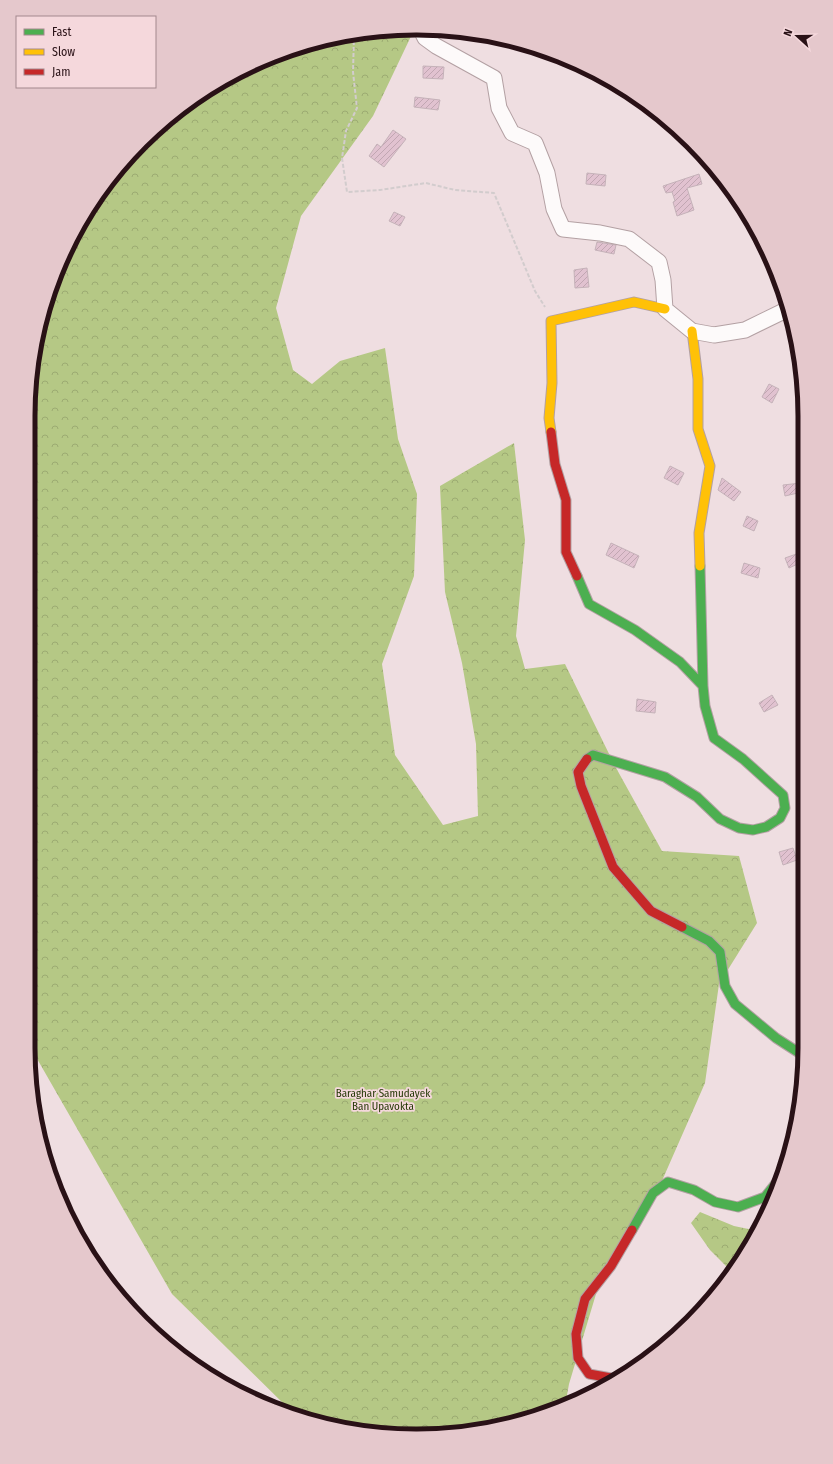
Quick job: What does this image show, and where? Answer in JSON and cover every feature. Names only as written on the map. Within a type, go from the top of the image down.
[{"type":"street","points":[[424,35],[436,46],[494,78],[499,108],[512,133],[535,143],[547,173],[554,209],[562,229],[600,233],[629,239],[659,262],[663,280],[665,308]]},
{"type":"street","points":[[703,686],[680,662],[635,630],[589,604],[566,552],[566,500],[555,464],[549,418],[552,383],[552,321],[634,302],[665,308],[692,331],[714,335],[745,330],[783,311]]},
{"type":"street","points":[[692,331],[698,379],[698,429],[710,466],[698,533],[705,706],[714,738],[742,759],[783,795],[786,808],[780,818],[766,828],[753,830],[739,828],[720,819],[697,797],[665,777],[593,755],[585,761],[578,772],[581,786],[613,867],[652,911],[709,941],[720,952],[725,986],[735,1004],[776,1038],[798,1052]]},
{"type":"street","points":[[608,1377],[588,1374],[578,1358],[576,1334],[585,1299],[611,1266],[653,1193],[668,1182],[694,1190],[715,1202],[738,1207],[765,1197],[770,1191]]},
{"type":"path","points":[[354,40],[353,72],[357,108],[346,131],[342,158],[347,192],[380,190],[426,183],[455,190],[494,193],[535,291],[552,321]]},
{"type":"green space","name":"Baraghar Samudayek Ban Upavokta","points":[[412,35],[373,116],[301,216],[276,308],[293,370],[312,384],[340,361],[385,348],[398,439],[417,494],[414,576],[382,664],[395,755],[443,825],[478,816],[476,744],[462,663],[445,592],[440,486],[514,443],[525,540],[516,636],[525,669],[565,664],[615,766],[662,851],[739,856],[757,923],[719,984],[705,1083],[661,1183],[596,1294],[569,1384],[566,1398],[539,1409],[491,1422],[441,1428],[416,1429],[367,1426],[318,1416],[286,1406],[172,1294],[35,1056],[35,416],[38,367],[42,342],[55,294],[64,271],[74,248],[99,205],[130,165],[165,130],[184,114],[205,99],[248,74],[294,55],[342,42],[367,38]]},
{"type":"green space","points":[[700,1212],[734,1226],[752,1230],[728,1268],[710,1250],[691,1223]]},
{"type":"building","points":[[423,66],[444,67],[443,79],[423,78]]},
{"type":"building","points":[[415,97],[440,100],[438,110],[414,107]]},
{"type":"building","points":[[393,130],[406,139],[384,167],[369,156],[377,144],[381,147]]},
{"type":"building","points":[[587,173],[606,175],[605,186],[586,184]]},
{"type":"building","points":[[699,174],[702,184],[687,188],[694,210],[677,216],[672,192],[666,193],[663,186]]},
{"type":"building","points":[[394,212],[405,217],[400,226],[389,221]]},
{"type":"building","points":[[597,242],[616,245],[614,254],[595,250]]},
{"type":"building","points":[[587,268],[589,287],[575,288],[574,270]]},
{"type":"building","points":[[769,384],[779,389],[772,403],[762,397]]},
{"type":"building","points":[[670,466],[684,473],[678,485],[664,478]]},
{"type":"building","points":[[722,478],[741,492],[734,501],[718,490]]},
{"type":"building","points":[[798,483],[798,493],[785,496],[783,485]]},
{"type":"building","points":[[747,516],[758,521],[754,531],[743,526]]},
{"type":"building","points":[[611,543],[639,556],[634,568],[606,555]]},
{"type":"building","points":[[798,553],[798,564],[789,568],[785,558]]},
{"type":"building","points":[[744,563],[760,568],[758,578],[741,573]]},
{"type":"building","points":[[772,695],[778,705],[764,712],[759,703]]},
{"type":"building","points":[[637,699],[656,702],[655,713],[636,711]]},
{"type":"building","points":[[793,848],[797,860],[783,865],[779,852]]},
{"type":"traffic: fast","points":[[577,576],[589,604],[635,630],[680,662],[703,686],[700,566]]},
{"type":"traffic: fast","points":[[587,759],[593,755],[665,777],[697,797],[720,819],[739,828],[753,830],[766,827],[780,818],[785,808],[783,795],[743,759],[714,738],[705,706],[703,686]]},
{"type":"traffic: fast","points":[[682,927],[709,941],[720,952],[725,986],[735,1004],[776,1038],[798,1052]]},
{"type":"traffic: fast","points":[[632,1230],[653,1193],[668,1182],[694,1190],[715,1202],[738,1207],[765,1197],[770,1191]]},
{"type":"traffic: slow","points":[[551,432],[549,418],[552,383],[551,321],[634,302],[665,309]]},
{"type":"traffic: slow","points":[[692,331],[698,379],[698,429],[710,466],[699,533],[700,566]]},
{"type":"traffic: jam","points":[[551,432],[555,464],[566,500],[566,552],[577,576]]},
{"type":"traffic: jam","points":[[587,759],[578,772],[581,786],[613,867],[651,911],[682,927]]},
{"type":"traffic: jam","points":[[608,1377],[589,1374],[578,1358],[576,1334],[585,1299],[611,1266],[632,1230]]}]
